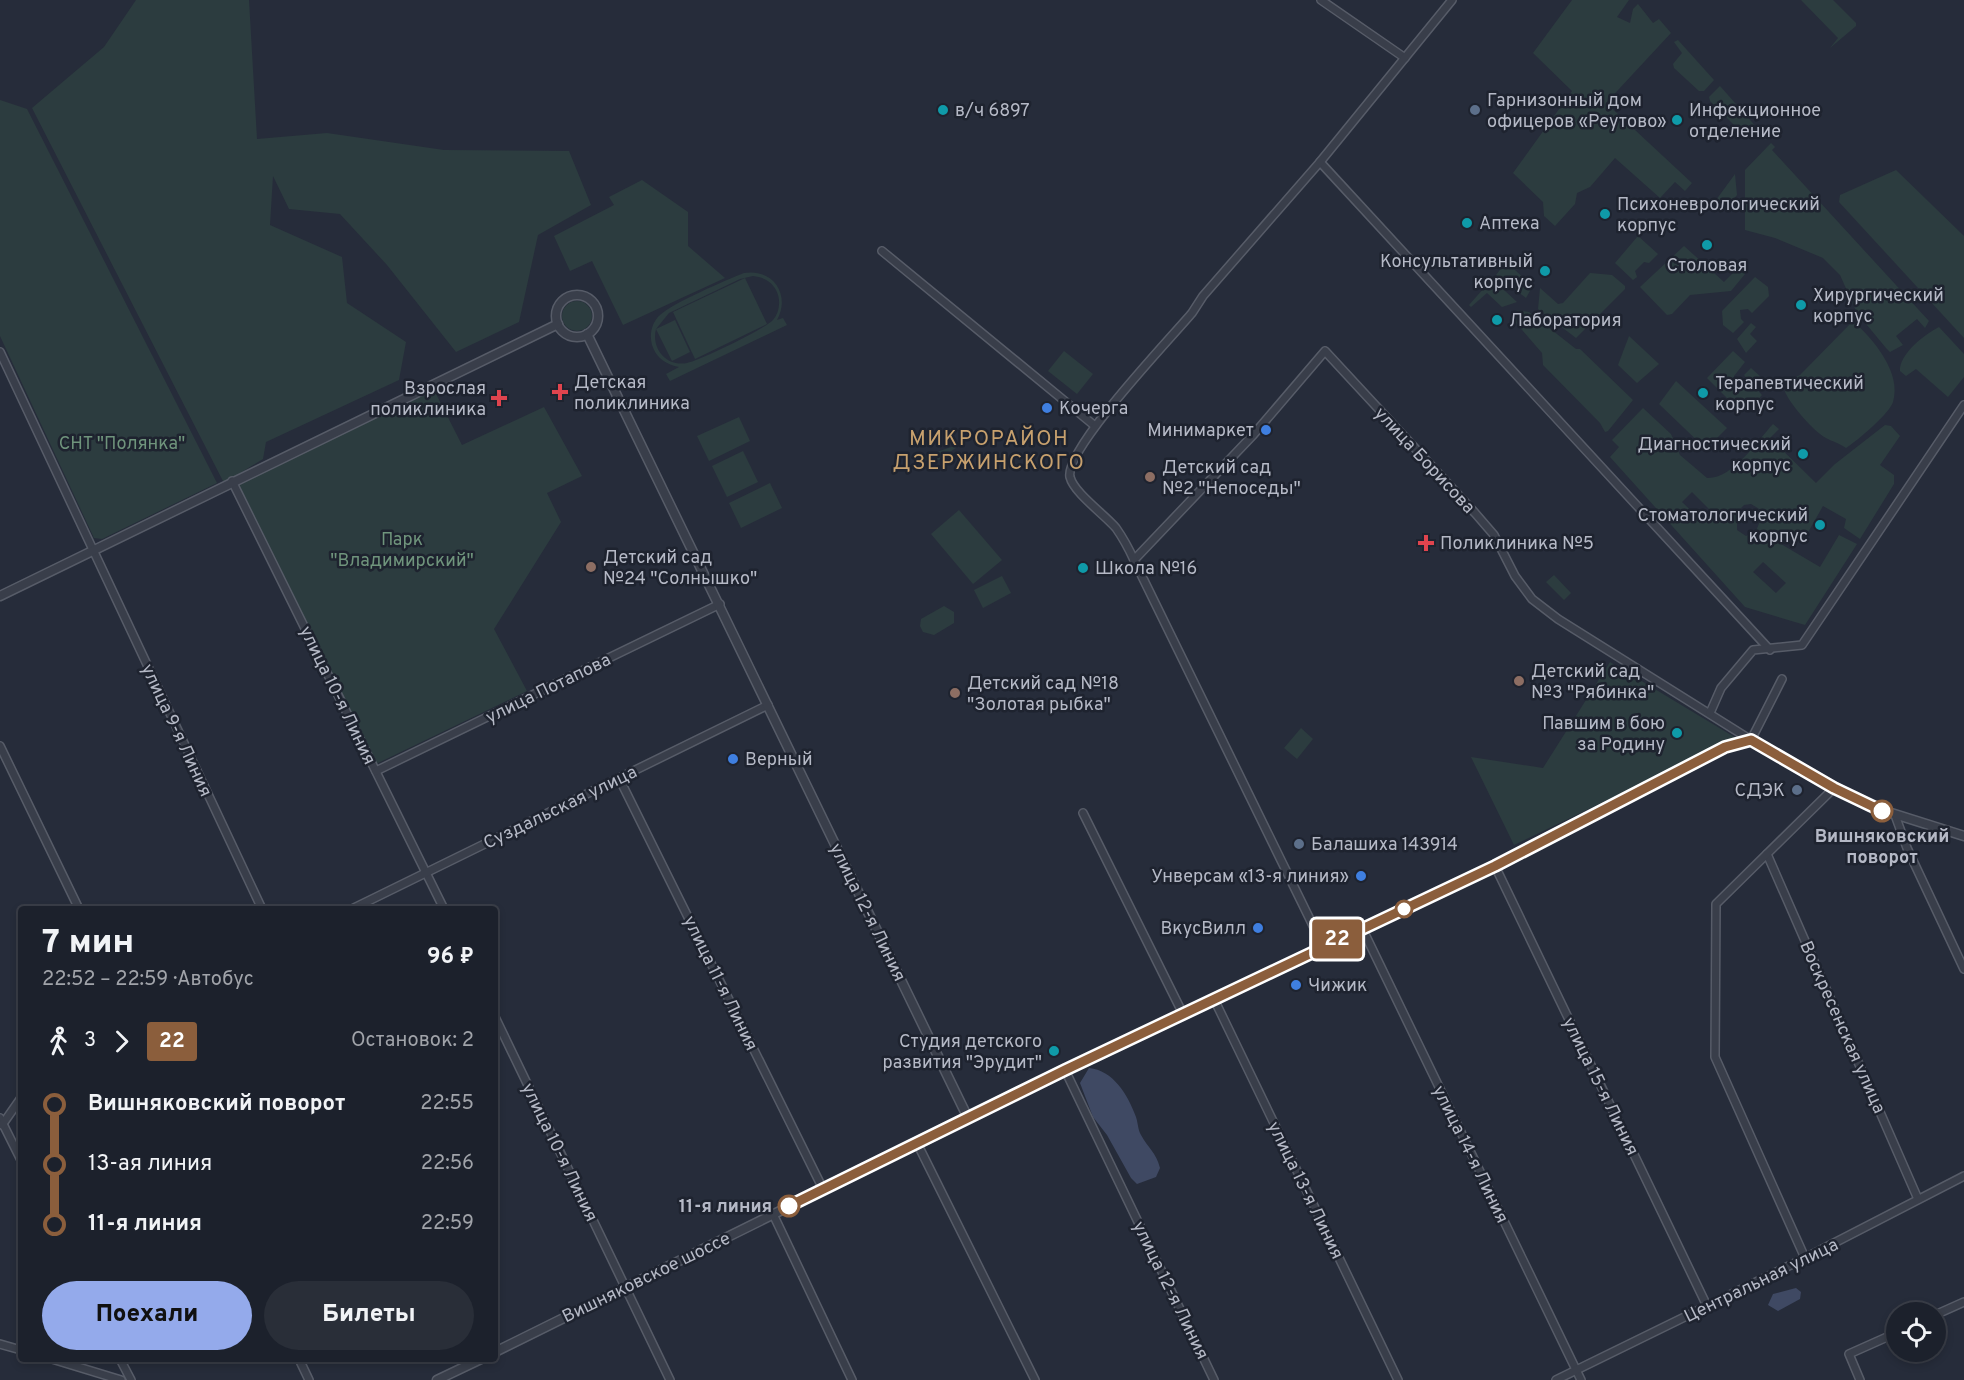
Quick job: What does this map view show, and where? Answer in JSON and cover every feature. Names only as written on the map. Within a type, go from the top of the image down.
[{"type":"street","points":[[1321,0],[1405,58]]},
{"type":"street","points":[[1323,946],[1134,560],[1117,530],[1076,489],[1070,477],[1070,466],[1095,426],[1192,313],[1203,296],[1320,162],[1452,0]]},
{"type":"street","points":[[1320,162],[1770,650]]},
{"type":"street","points":[[882,251],[1095,426]]},
{"type":"street","points":[[578,295],[584,296],[591,300],[598,311],[596,325],[580,337],[567,334],[558,324],[557,310],[565,299],[578,295]]},
{"type":"street","points":[[0,596],[558,324]]},
{"type":"street","name":"улица 12-я Линия","points":[[587,334],[968,1118]]},
{"type":"street","name":"улица Борисова","points":[[1134,560],[1254,434],[1324,351],[1494,535],[1515,576],[1532,599],[1576,631],[1751,740]]},
{"type":"street","name":"улица 9-я Линия","points":[[0,352],[261,906]]},
{"type":"street","points":[[1710,713],[1721,688],[1753,650],[1802,645],[1964,405]]},
{"type":"street","name":"улица 10-я Линия","points":[[232,482],[443,906]]},
{"type":"street","name":"улица Потапова","points":[[376,771],[720,604]]},
{"type":"street","points":[[1782,679],[1751,740],[1869,806],[1964,836]]},
{"type":"street","name":"Суздальская улица","points":[[358,906],[768,705]]},
{"type":"street","name":"Вишняковское шоссе","points":[[498,1350],[1065,1070],[1495,866],[1725,747],[1751,740]]},
{"type":"street","points":[[0,746],[77,906]]},
{"type":"street","name":"улица 11-я Линия","points":[[619,778],[823,1189]]},
{"type":"street","points":[[1806,1258],[1715,1057],[1716,904],[1834,788]]},
{"type":"street","points":[[1083,813],[1183,1014]]},
{"type":"street","points":[[1896,815],[1907,848],[1964,969]]},
{"type":"street","name":"Воскресенская улица","points":[[1767,854],[1918,1199]]},
{"type":"street","name":"улица 15-я Линия","points":[[1495,866],[1707,1306]]},
{"type":"street","name":"улица 14-я Линия","points":[[1362,928],[1581,1380]]},
{"type":"street","name":"улица 13-я Линия","points":[[1214,999],[1398,1380]]},
{"type":"street","name":"улица 10-я Линия","points":[[498,1023],[624,1287]]},
{"type":"street","name":"улица 12-я Линия","points":[[1065,1070],[1214,1380]]},
{"type":"street","points":[[18,1102],[1,1123],[18,1154]]},
{"type":"street","points":[[917,1143],[1035,1380]]},
{"type":"street","name":"Центральная улица","points":[[1556,1380],[1806,1258],[1964,1176]]},
{"type":"street","points":[[773,1214],[852,1380]]},
{"type":"street","points":[[624,1287],[670,1380]]},
{"type":"street","points":[[1946,1310],[1964,1302]]},
{"type":"street","points":[[1860,1380],[1849,1354],[1886,1337]]},
{"type":"street","points":[[0,1344],[18,1349]]},
{"type":"street","points":[[62,1362],[122,1380]]},
{"type":"street","points":[[121,1362],[130,1380]]},
{"type":"street","points":[[300,1362],[309,1380]]},
{"type":"street","points":[[437,1380],[474,1362]]},
{"type":"green space","points":[[136,0],[249,0],[257,139],[327,133],[444,150],[569,151],[591,205],[538,235],[519,322],[456,352],[387,265],[340,214],[289,209],[273,176],[270,225],[342,257],[347,303],[406,342],[399,380],[266,442],[263,459],[224,483],[32,108],[104,47]]},
{"type":"green space","points":[[1572,0],[1629,0],[1617,17],[1630,23],[1633,9],[1638,4],[1653,23],[1659,19],[1671,33],[1606,103],[1692,183],[1685,191],[1675,182],[1660,198],[1615,158],[1590,187],[1577,193],[1575,204],[1555,226],[1544,216],[1543,202],[1513,173],[1572,91],[1533,53]]},
{"type":"green space","points":[[1801,0],[1833,0],[1856,23],[1856,26],[1830,48],[1838,38]]},
{"type":"green space","points":[[1678,40],[1714,80],[1704,91],[1699,91],[1674,68],[1673,64],[1682,53],[1674,42]]},
{"type":"green space","points":[[1720,86],[1758,129],[1748,139],[1710,101],[1709,97]]},
{"type":"green space","name":"СНТ \"Полянка\"","points":[[0,100],[27,109],[217,483],[102,539],[94,538],[0,336]]},
{"type":"green space","points":[[1771,143],[1775,147],[1772,150],[1929,321],[1925,328],[1917,319],[1896,336],[1903,345],[1890,352],[1886,348],[1857,313],[1840,275],[1823,258],[1775,238],[1745,230],[1745,170]]},
{"type":"green space","points":[[1896,170],[1964,236],[1964,338],[1839,202],[1840,195]]},
{"type":"green space","points":[[1735,174],[1737,195],[1726,209],[1718,210],[1711,200],[1713,198],[1716,200]]},
{"type":"green space","points":[[642,180],[688,212],[688,246],[725,278],[623,325],[592,261],[570,271],[554,236],[614,205],[609,197]]},
{"type":"green space","points":[[1638,236],[1658,254],[1649,263],[1644,262],[1635,271],[1637,277],[1633,280],[1615,263]]},
{"type":"green space","points":[[1684,246],[1724,282],[1740,266],[1745,274],[1731,291],[1690,295],[1672,314],[1667,315],[1640,287]]},
{"type":"green space","points":[[1506,262],[1525,279],[1531,289],[1526,298],[1496,275]]},
{"type":"green space","points":[[744,273],[763,275],[777,285],[782,301],[777,320],[783,318],[787,325],[670,381],[666,374],[679,367],[670,365],[656,354],[651,337],[655,321],[676,304]],"holes":[[[753,276],[769,282],[779,297],[777,313],[768,324],[732,344],[687,363],[673,362],[662,355],[658,349],[656,329],[669,313],[740,279]]]},
{"type":"green space","points":[[1590,273],[1612,275],[1625,286],[1625,289],[1576,338],[1538,309],[1540,288],[1558,304],[1563,303]]},
{"type":"green space","points":[[1755,277],[1768,287],[1769,296],[1752,313],[1748,309],[1740,310],[1741,319],[1744,322],[1733,333],[1723,325],[1722,311]]},
{"type":"green space","points":[[745,278],[767,324],[695,359],[673,312]]},
{"type":"green space","points":[[1492,279],[1517,302],[1502,307],[1487,293],[1471,307],[1469,305]]},
{"type":"green space","points":[[577,301],[588,305],[592,316],[588,327],[577,331],[566,327],[562,316],[566,305]]},
{"type":"green space","points":[[1517,310],[1529,312],[1576,349],[1580,349],[1633,400],[1608,431],[1605,432],[1600,423],[1543,365],[1542,353],[1510,316]]},
{"type":"green space","points":[[675,320],[690,352],[672,361],[656,329]]},
{"type":"green space","points":[[1853,321],[1884,358],[1894,380],[1895,391],[1891,407],[1880,420],[1846,448],[1815,430],[1785,392],[1786,382],[1800,375]]},
{"type":"green space","points":[[1751,323],[1756,327],[1750,334],[1757,341],[1746,353],[1737,339]]},
{"type":"green space","points":[[1939,327],[1964,354],[1964,377],[1948,397],[1916,369],[1906,376],[1900,371],[1908,351],[1927,334]]},
{"type":"green space","points":[[1629,336],[1659,364],[1637,383],[1618,365]]},
{"type":"green space","points":[[1064,351],[1093,374],[1077,394],[1048,371]]},
{"type":"green space","points":[[1733,351],[1745,362],[1734,376],[1734,381],[1741,387],[1748,380],[1744,375],[1751,368],[1762,378],[1754,386],[1762,395],[1753,405],[1749,402],[1740,411],[1707,378]]},
{"type":"green space","points":[[1676,381],[1727,428],[1706,449],[1659,404]]},
{"type":"green space","name":"Парк \"Владимирский\"","points":[[433,388],[462,445],[544,407],[582,476],[547,493],[561,522],[494,629],[527,691],[376,764],[235,483]]},
{"type":"green space","points":[[1643,408],[1671,434],[1680,455],[1707,478],[1717,477],[1735,466],[1773,424],[1779,429],[1770,438],[1816,483],[1835,464],[1885,425],[1891,426],[1900,436],[1880,465],[1894,475],[1894,484],[1860,539],[1844,528],[1846,519],[1823,506],[1802,543],[1787,535],[1781,544],[1820,567],[1839,535],[1857,544],[1805,625],[1745,607],[1610,457],[1619,447],[1612,440]],"holes":[[[1692,492],[1713,513],[1704,523],[1682,502]],[[1751,504],[1761,510],[1762,516],[1756,531],[1746,536],[1737,530],[1737,512],[1744,505]],[[1763,562],[1786,583],[1776,593],[1753,572]]]},
{"type":"green space","points":[[739,417],[750,441],[709,461],[697,436]]},
{"type":"green space","points":[[963,443],[931,465],[922,457]]},
{"type":"green space","points":[[743,451],[758,482],[727,497],[712,466]]},
{"type":"green space","points":[[770,483],[782,508],[741,528],[729,503]]},
{"type":"green space","points":[[959,510],[1002,560],[973,584],[931,534]]},
{"type":"green space","points":[[1554,575],[1571,593],[1564,600],[1546,582]]},
{"type":"green space","points":[[1002,576],[1011,593],[983,608],[974,590]]},
{"type":"green space","points":[[944,606],[954,612],[954,623],[934,635],[923,632],[920,626],[921,619]]},
{"type":"green space","points":[[1610,662],[1736,738],[1514,845],[1471,757],[1543,768]]},
{"type":"green space","points":[[1301,728],[1313,739],[1297,759],[1284,748]]},
{"type":"water","points":[[1089,1068],[1105,1073],[1129,1100],[1140,1133],[1160,1168],[1156,1177],[1137,1184],[1131,1178],[1107,1135],[1093,1117],[1080,1083]]},
{"type":"water","points":[[1796,1288],[1801,1292],[1800,1299],[1778,1311],[1768,1305],[1773,1294]]},
{"type":"bus line","name":"22","points":[[789,1206],[1015,1094],[1495,866],[1725,747],[1751,740],[1834,788],[1882,811]]},
{"type":"place","name":"в/ч 6897","points":[[943,110]]},
{"type":"place","name":"Гарнизонный дом офицеров «Реутово»","points":[[1475,110]]},
{"type":"place","name":"Инфекционное отделение","points":[[1677,120]]},
{"type":"place","name":"Психоневрологический корпус","points":[[1605,214]]},
{"type":"place","name":"Аптека","points":[[1467,223]]},
{"type":"place","name":"Столовая","points":[[1707,245]]},
{"type":"place","name":"Консультативный корпус","points":[[1545,271]]},
{"type":"place","name":"Хирургический корпус","points":[[1801,305]]},
{"type":"place","name":"Лаборатория","points":[[1497,320]]},
{"type":"place","name":"Детская поликлиника","points":[[560,392]]},
{"type":"place","name":"Терапевтический корпус","points":[[1703,393]]},
{"type":"place","name":"Взрослая поликлиника","points":[[499,398]]},
{"type":"place","name":"Кочерга","points":[[1047,408]]},
{"type":"place","name":"Минимаркет","points":[[1266,430]]},
{"type":"place","name":"Диагностический корпус","points":[[1803,454]]},
{"type":"place","name":"Детский сад №2 \"Непоседы\"","points":[[1150,477]]},
{"type":"place","name":"Стоматологический корпус","points":[[1820,525]]},
{"type":"place","name":"Поликлиника №5","points":[[1426,543]]},
{"type":"place","name":"Детский сад №24 \"Солнышко\"","points":[[591,567]]},
{"type":"place","name":"Школа №16","points":[[1083,568]]},
{"type":"place","name":"Детский сад №3 \"Рябинка\"","points":[[1519,681]]},
{"type":"place","name":"Детский сад №18 \"Золотая рыбка\"","points":[[955,693]]},
{"type":"place","name":"Павшим в бою за Родину","points":[[1677,733]]},
{"type":"place","name":"Верный","points":[[733,759]]},
{"type":"place","name":"СДЭК","points":[[1797,790]]},
{"type":"place","name":"Вишняковский поворот","points":[[1882,811]]},
{"type":"place","name":"Балашиха 143914","points":[[1299,844]]},
{"type":"place","name":"Унверсам «13-я линия»","points":[[1361,876]]},
{"type":"place","name":"ВкусВилл","points":[[1258,928]]},
{"type":"place","name":"Чижик","points":[[1296,985]]},
{"type":"place","name":"Студия детского развития \"Эрудит\"","points":[[1054,1051]]},
{"type":"place","name":"11-я линия","points":[[789,1206]]},
{"type":"district","name":"МИКРОРАЙОН ДЗЕРЖИНСКОГО","points":[[989,450]]}]
